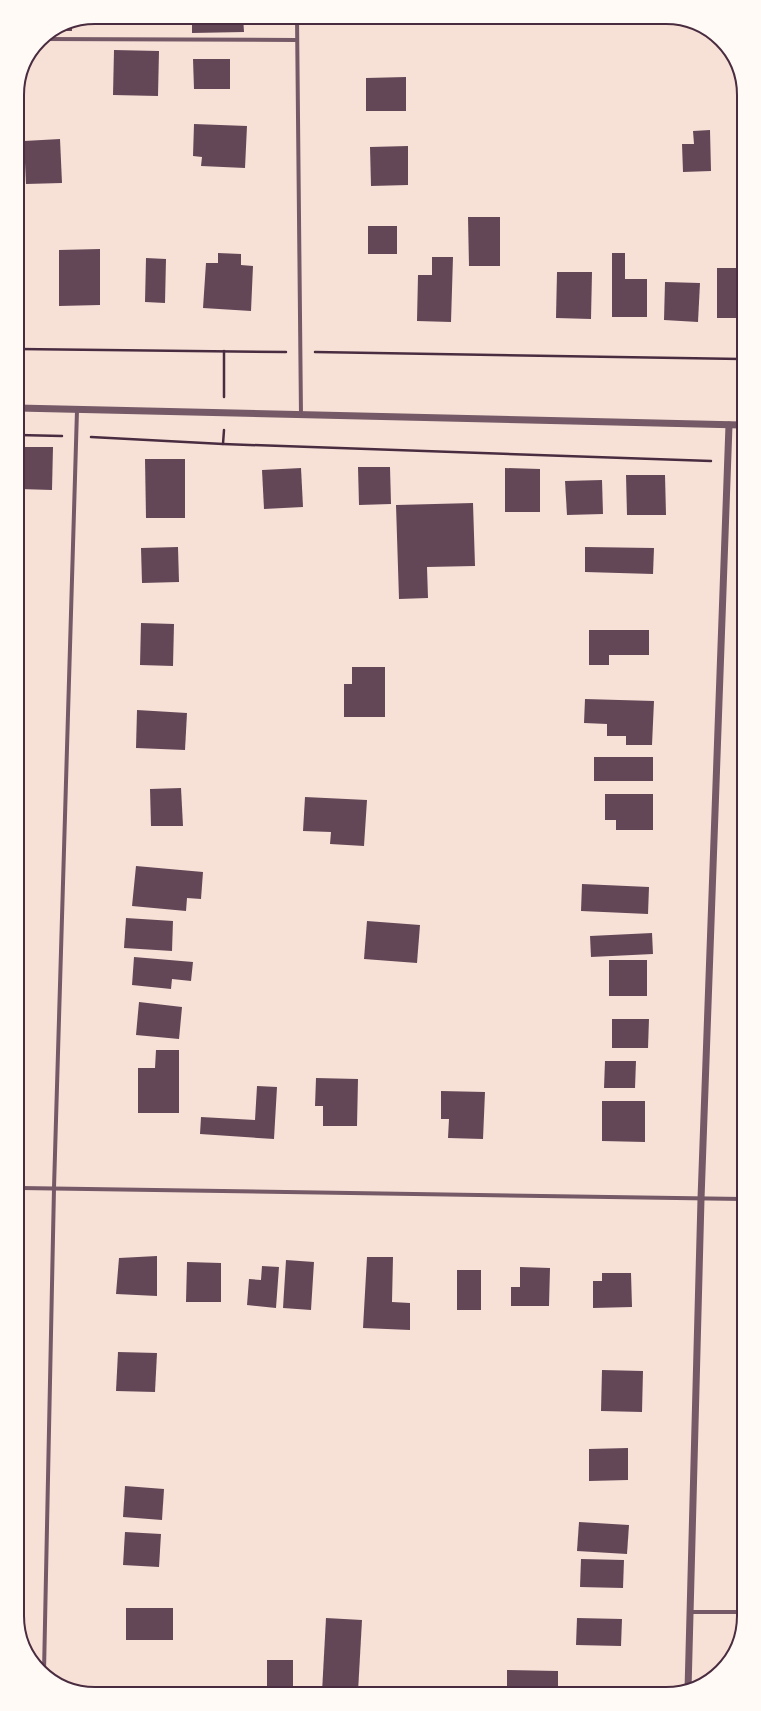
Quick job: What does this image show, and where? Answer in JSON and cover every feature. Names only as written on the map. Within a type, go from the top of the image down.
[{"type":"street","points":[[296,24],[301,416]]},
{"type":"street","points":[[52,39],[297,40]]},
{"type":"street","points":[[24,408],[737,426]]},
{"type":"street","points":[[44,1665],[54,1188],[77,410]]},
{"type":"street","points":[[688,1683],[701,1199],[729,425]]},
{"type":"street","points":[[24,1188],[737,1199]]},
{"type":"street","points":[[690,1612],[737,1612]]},
{"type":"path","points":[[24,349],[737,359]]},
{"type":"path","points":[[223,444],[727,462]]},
{"type":"building","points":[[192,24],[243,24],[244,32],[192,33]]},
{"type":"building","points":[[72,28],[72,31],[64,31]]},
{"type":"building","points":[[114,50],[159,51],[158,96],[113,95]]},
{"type":"building","points":[[193,59],[230,59],[230,89],[194,89]]},
{"type":"building","points":[[406,77],[406,111],[366,111],[366,78]]},
{"type":"building","points":[[194,124],[247,126],[245,168],[201,166],[202,157],[193,156]]},
{"type":"building","points":[[710,130],[711,171],[683,172],[682,144],[694,144],[693,131]]},
{"type":"building","points":[[60,139],[62,183],[26,184],[24,141]]},
{"type":"building","points":[[408,146],[408,185],[371,186],[370,147]]},
{"type":"building","points":[[468,217],[500,217],[500,266],[469,266]]},
{"type":"building","points":[[368,226],[397,226],[397,254],[368,254]]},
{"type":"building","points":[[737,228],[737,318],[717,318],[717,268],[736,268]]},
{"type":"building","points":[[100,249],[100,305],[59,306],[59,250]]},
{"type":"building","points":[[218,253],[241,254],[241,265],[253,266],[251,311],[203,308],[206,263],[218,263]]},
{"type":"building","points":[[612,253],[625,253],[625,279],[647,279],[647,317],[612,317]]},
{"type":"building","points":[[432,257],[453,257],[451,322],[417,321],[418,275],[432,275]]},
{"type":"building","points":[[146,258],[166,259],[165,303],[145,302]]},
{"type":"building","points":[[557,272],[592,272],[591,319],[556,318]]},
{"type":"building","points":[[665,282],[700,283],[698,322],[664,320]]},
{"type":"building","points":[[24,447],[53,447],[52,490],[24,489]]},
{"type":"building","points":[[145,459],[185,459],[185,518],[146,518]]},
{"type":"building","points":[[358,467],[390,467],[391,504],[359,505]]},
{"type":"building","points":[[301,468],[303,507],[264,509],[262,470]]},
{"type":"building","points":[[505,468],[540,469],[540,512],[505,512]]},
{"type":"building","points":[[626,475],[665,475],[666,515],[627,515]]},
{"type":"building","points":[[602,480],[603,514],[567,515],[565,481]]},
{"type":"building","points":[[473,503],[475,566],[427,567],[428,598],[399,599],[396,505]]},
{"type":"building","points":[[178,547],[179,582],[142,583],[141,548]]},
{"type":"building","points":[[585,547],[654,548],[653,574],[585,572]]},
{"type":"building","points":[[141,623],[174,624],[173,666],[140,665]]},
{"type":"building","points":[[589,630],[649,630],[649,655],[609,655],[609,665],[589,665]]},
{"type":"building","points":[[352,667],[385,667],[385,717],[344,717],[344,684],[352,684]]},
{"type":"building","points":[[585,699],[654,701],[652,745],[626,745],[626,736],[607,736],[607,724],[584,723]]},
{"type":"building","points":[[137,710],[187,713],[185,750],[136,748]]},
{"type":"building","points":[[594,757],[653,757],[653,781],[594,781]]},
{"type":"building","points":[[181,788],[183,826],[151,826],[150,789]]},
{"type":"building","points":[[605,794],[653,794],[653,830],[616,830],[616,820],[605,820]]},
{"type":"building","points":[[305,797],[367,800],[364,846],[330,844],[331,832],[303,831]]},
{"type":"building","points":[[136,866],[203,872],[201,899],[187,898],[186,911],[132,906]]},
{"type":"building","points":[[582,884],[649,887],[648,914],[581,911]]},
{"type":"building","points":[[126,918],[173,921],[172,951],[124,948]]},
{"type":"building","points":[[367,921],[420,925],[417,963],[364,959]]},
{"type":"building","points":[[652,933],[653,954],[591,957],[590,936]]},
{"type":"building","points":[[134,957],[193,962],[191,981],[172,979],[171,989],[132,985]]},
{"type":"building","points":[[609,960],[647,960],[647,996],[609,996]]},
{"type":"building","points":[[139,1002],[182,1007],[179,1039],[136,1035]]},
{"type":"building","points":[[612,1019],[649,1019],[648,1048],[612,1048]]},
{"type":"building","points":[[156,1050],[179,1050],[179,1113],[138,1113],[138,1068],[155,1068]]},
{"type":"building","points":[[605,1061],[636,1061],[635,1088],[604,1088]]},
{"type":"building","points":[[316,1078],[358,1079],[357,1126],[323,1126],[323,1106],[315,1106]]},
{"type":"building","points":[[257,1086],[277,1087],[274,1139],[200,1134],[201,1117],[255,1120]]},
{"type":"building","points":[[441,1091],[485,1092],[483,1139],[448,1138],[449,1119],[441,1119]]},
{"type":"building","points":[[602,1101],[645,1101],[645,1142],[602,1141]]},
{"type":"building","points":[[157,1256],[157,1296],[116,1294],[119,1258]]},
{"type":"building","points":[[367,1257],[393,1257],[392,1302],[410,1303],[410,1330],[363,1328]]},
{"type":"building","points":[[286,1260],[314,1262],[311,1310],[283,1308]]},
{"type":"building","points":[[187,1262],[221,1263],[221,1302],[186,1302]]},
{"type":"building","points":[[262,1266],[279,1267],[276,1308],[247,1305],[249,1279],[261,1280]]},
{"type":"building","points":[[520,1267],[550,1268],[549,1306],[511,1306],[511,1287],[520,1287]]},
{"type":"building","points":[[457,1270],[481,1270],[481,1310],[457,1310]]},
{"type":"building","points":[[602,1273],[631,1273],[632,1307],[593,1308],[593,1281],[602,1281]]},
{"type":"building","points":[[118,1352],[157,1353],[155,1392],[116,1391]]},
{"type":"building","points":[[602,1370],[643,1371],[642,1412],[601,1411]]},
{"type":"building","points":[[628,1448],[628,1480],[589,1481],[589,1449]]},
{"type":"building","points":[[125,1486],[164,1489],[162,1520],[123,1517]]},
{"type":"building","points":[[579,1522],[629,1525],[627,1554],[577,1551]]},
{"type":"building","points":[[125,1532],[161,1534],[159,1567],[123,1565]]},
{"type":"building","points":[[581,1559],[624,1560],[623,1588],[580,1587]]},
{"type":"building","points":[[126,1608],[173,1608],[173,1640],[126,1640]]},
{"type":"building","points":[[326,1618],[362,1620],[358,1687],[322,1687]]},
{"type":"building","points":[[577,1618],[622,1619],[621,1646],[576,1645]]},
{"type":"building","points":[[267,1660],[293,1660],[293,1687],[267,1687]]},
{"type":"building","points":[[507,1670],[558,1671],[558,1687],[507,1687]]}]
